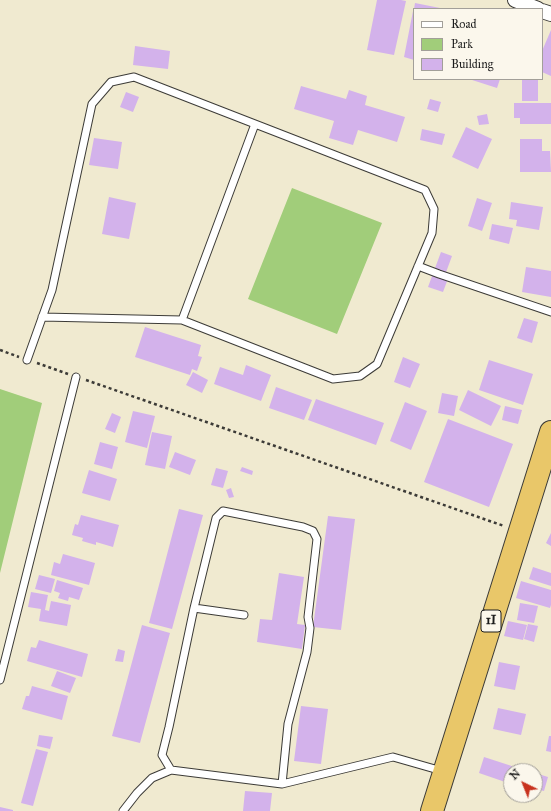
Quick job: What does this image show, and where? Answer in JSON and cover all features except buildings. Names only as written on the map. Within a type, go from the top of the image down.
[{"type":"highway","name":"1I","points":[[432,811],[551,432]]},
{"type":"street","points":[[515,0],[535,8]]},
{"type":"lane","points":[[27,360],[42,317],[52,290],[92,104],[111,82],[134,77],[425,190],[434,209],[432,233],[377,364],[360,376],[333,379],[182,320],[42,317]]},
{"type":"lane","points":[[182,320],[255,124]]},
{"type":"lane","points":[[418,266],[551,312]]},
{"type":"lane","points":[[0,680],[76,377]]},
{"type":"lane","points":[[171,770],[162,755],[194,608],[216,518],[224,511],[303,526],[313,531],[317,539],[308,617],[310,628],[307,652],[288,724],[282,784]]},
{"type":"lane","points":[[194,608],[244,615]]},
{"type":"lane","points":[[123,811],[137,792],[152,778],[171,770],[282,784],[393,757],[444,772]]},
{"type":"path","points":[[0,350],[520,531]]},
{"type":"green space","points":[[292,188],[382,223],[337,334],[248,299]]},
{"type":"green space","points":[[0,389],[42,403],[0,573]]}]
